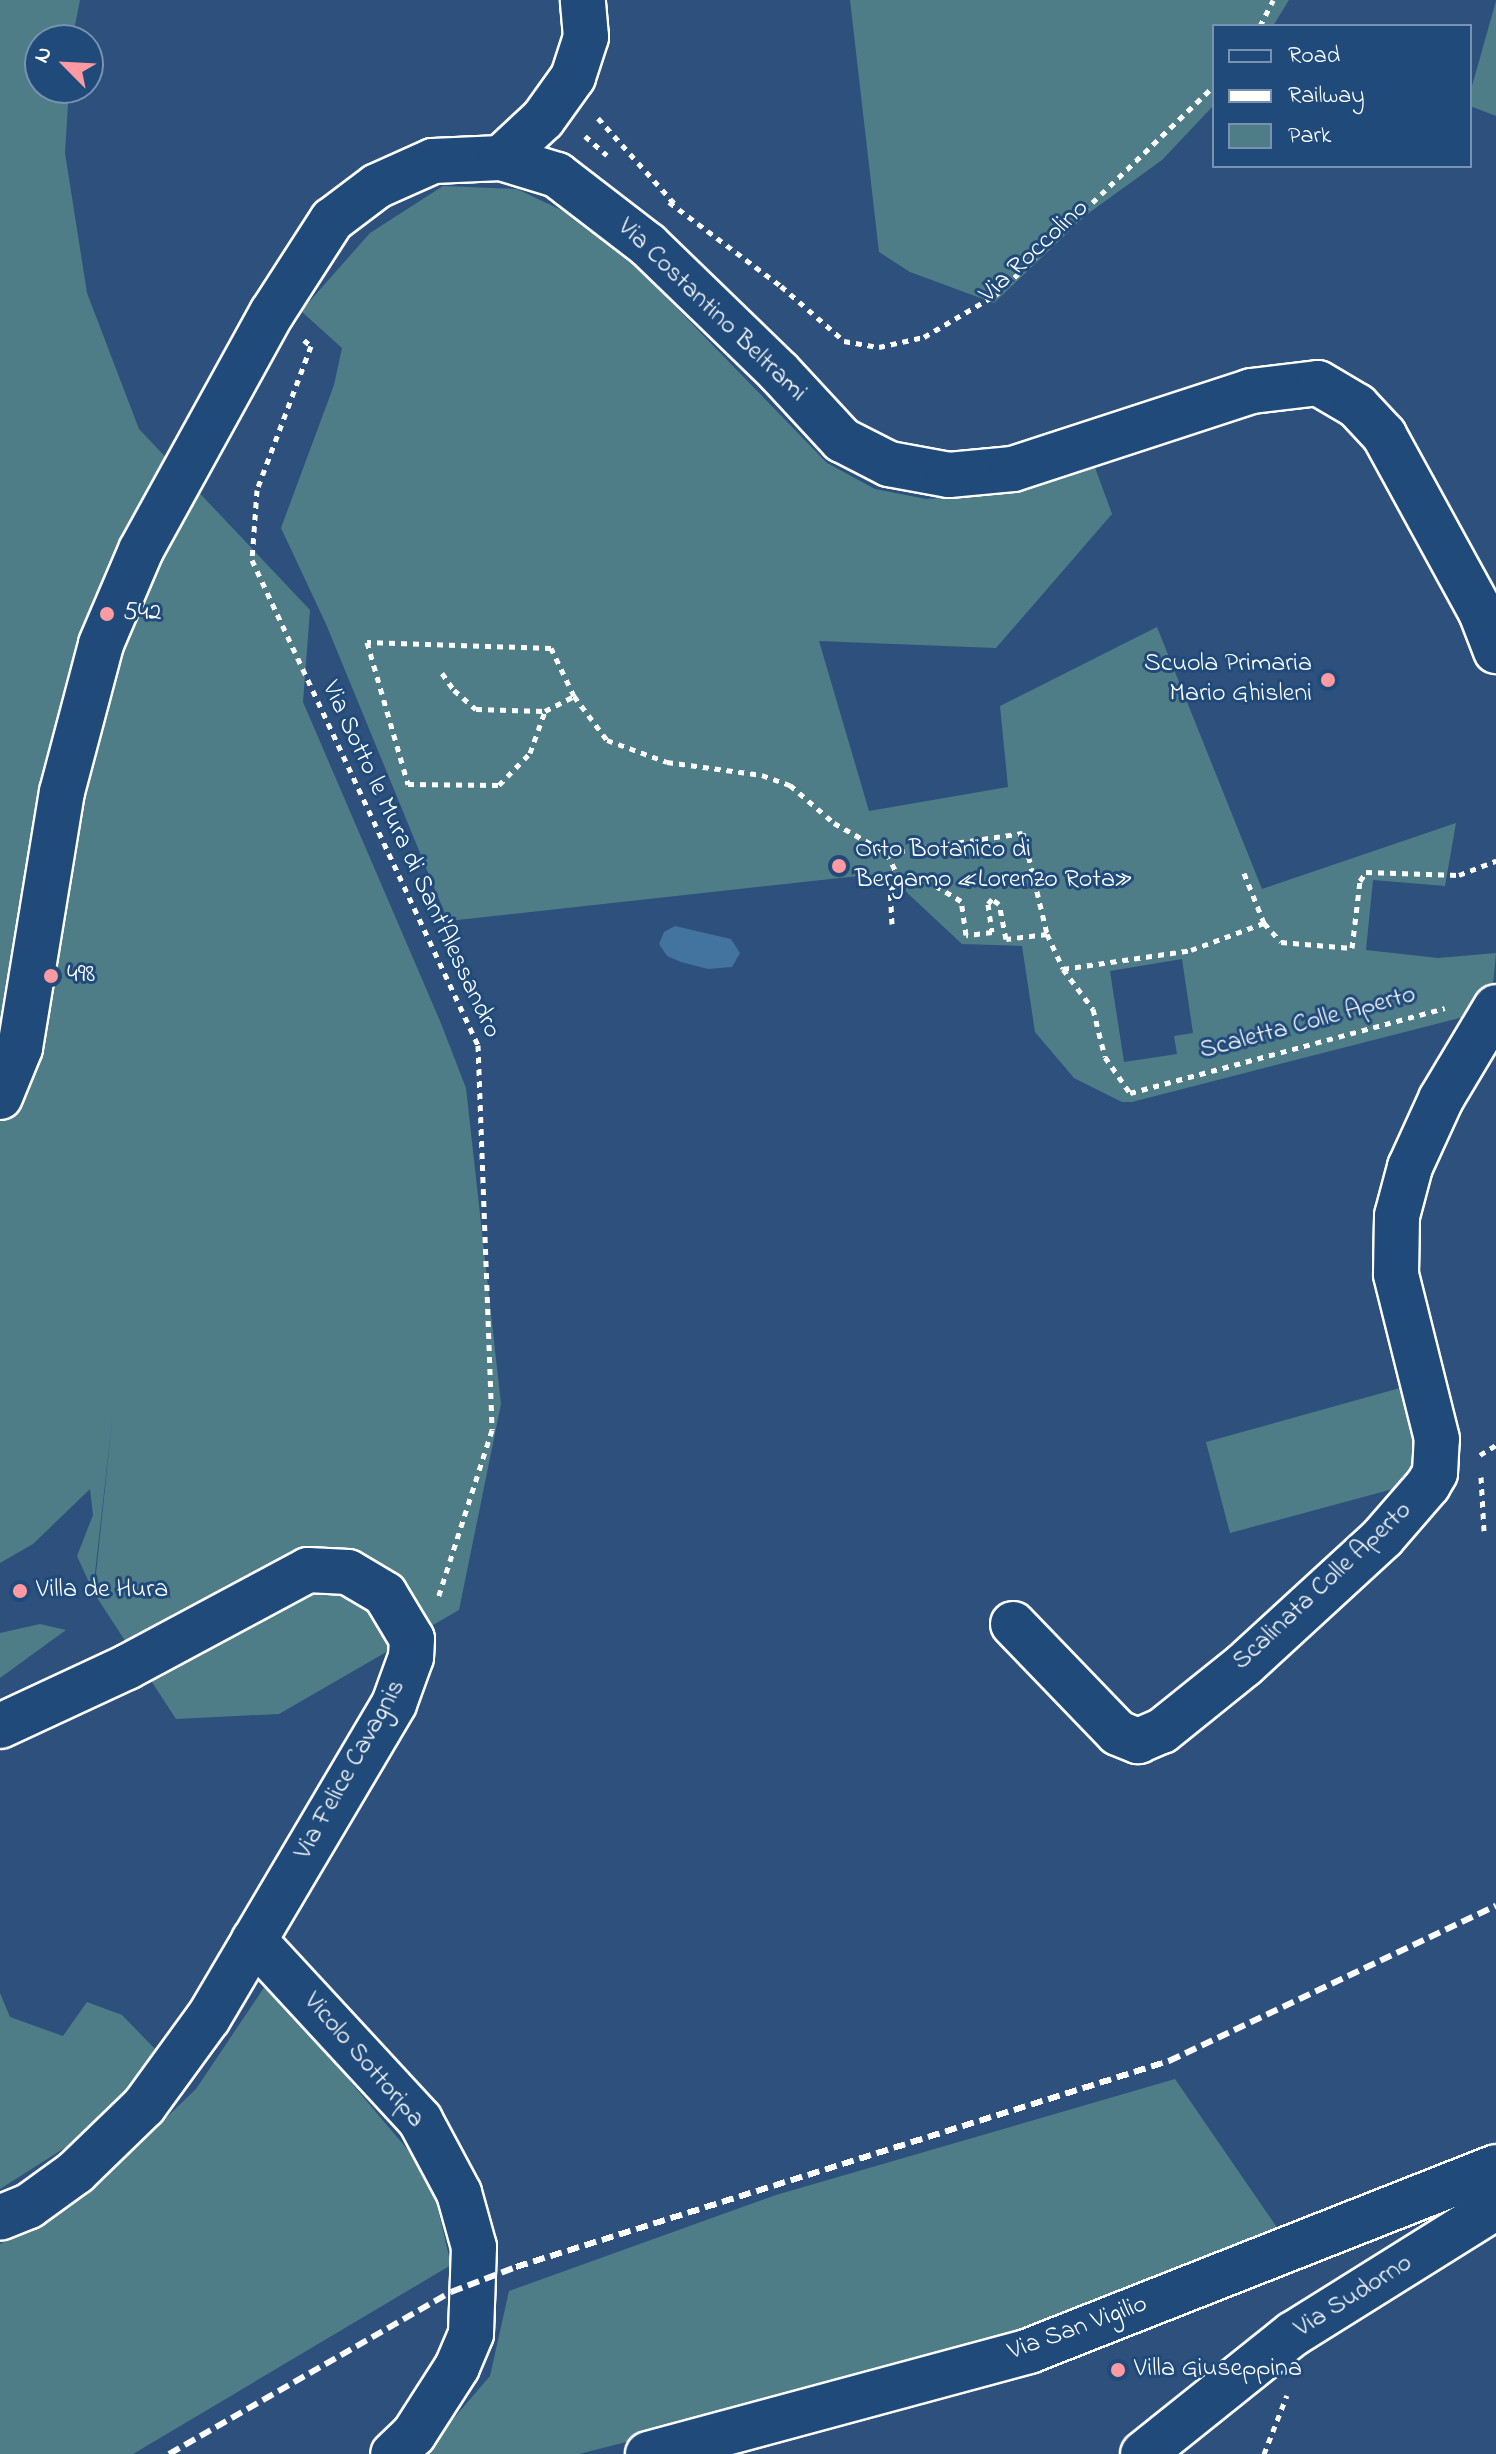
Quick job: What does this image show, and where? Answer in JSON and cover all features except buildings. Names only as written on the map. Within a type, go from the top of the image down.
[{"type":"street","points":[[501,158],[543,119],[573,77],[586,37],[583,0]]},
{"type":"street","name":"Via Costantino Beltrami","points":[[17,969],[101,644],[141,550],[272,313],[332,220],[377,186],[433,161],[501,158],[557,175],[648,245],[779,372],[842,440],[889,464],[949,475],[1013,469],[1251,391],[1318,383],[1357,406],[1384,435],[1481,612],[1496,651]]},
{"type":"street","points":[[0,1097],[20,1048],[17,969]]},
{"type":"street","name":"Scalinata Colle Aperto","points":[[1013,1624],[1118,1733],[1138,1741],[1162,1731],[1244,1665],[1383,1537],[1428,1485],[1435,1473],[1437,1439],[1396,1274],[1397,1216],[1410,1167],[1441,1099],[1477,1006]]},
{"type":"street","points":[[0,1726],[127,1667],[308,1570],[348,1572],[385,1594],[412,1639]]},
{"type":"street","name":"Via Felice Cavagnis","points":[[0,2218],[29,2206],[76,2172],[144,2106],[208,2018],[394,1704],[411,1657],[412,1639]]},
{"type":"street","name":"Vicolo Sottoripa","points":[[254,1940],[420,2120],[459,2193],[474,2247],[471,2334],[457,2367],[414,2434],[393,2454]]},
{"type":"street","name":"Via San Vigilio","points":[[648,2454],[1029,2351],[1496,2167]]},
{"type":"street","name":"Via Sudorno","points":[[1143,2454],[1293,2334],[1496,2207]]},
{"type":"path","points":[[1261,24],[1273,0]]},
{"type":"path","name":"Via Roccolino","points":[[655,192],[781,286],[844,341],[879,347],[924,337],[997,294],[1212,88]]},
{"type":"path","name":"Via Roccolino","points":[[594,114],[677,207]]},
{"type":"path","points":[[575,132],[596,142],[613,162]]},
{"type":"path","name":"Via Sotto le Mura di Sant'Alessandro","points":[[272,313],[311,346],[257,490],[252,560],[478,1045],[492,1430],[435,1609],[412,1639]]},
{"type":"path","points":[[545,711],[530,753],[499,785],[408,784],[367,642],[551,648],[574,696],[607,740],[667,762],[762,775],[790,785],[834,823],[887,853],[900,880]]},
{"type":"path","points":[[442,673],[454,690],[476,709],[545,711],[574,696]]},
{"type":"path","points":[[887,853],[1023,833],[1047,934],[1063,969],[1191,950],[1264,923]]},
{"type":"path","points":[[1244,873],[1264,923],[1281,942],[1352,948],[1360,881],[1366,872],[1459,875],[1496,861]]},
{"type":"path","points":[[892,924],[890,890],[900,880],[928,881],[961,901],[966,935],[992,932],[988,904],[992,899],[999,904],[1006,939],[1047,934]]},
{"type":"path","name":"Scaletta Colle Aperto","points":[[1063,969],[1093,1009],[1105,1057],[1130,1093],[1477,1006]]},
{"type":"path","points":[[1484,1531],[1479,1455],[1496,1445]]},
{"type":"green space","points":[[0,0],[80,0],[75,24],[24,24],[24,104],[68,104],[65,153],[87,293],[139,429],[310,610],[303,702],[466,1088],[501,1404],[459,1610],[279,1714],[176,1719],[94,1593],[113,1412],[93,1591],[77,1556],[93,1515],[90,1489],[33,1544],[0,1563]]},
{"type":"green space","points":[[850,0],[1289,0],[1274,24],[1212,24],[1212,107],[1162,160],[1086,215],[994,303],[910,272],[879,252]]},
{"type":"green space","points":[[1496,1],[1496,116],[1472,107],[1472,86]]},
{"type":"green space","points":[[443,186],[517,189],[599,228],[827,463],[875,489],[926,499],[1004,493],[1093,462],[1112,514],[996,648],[819,641],[869,811],[1008,787],[1000,706],[1157,627],[1262,889],[1456,823],[1445,886],[1373,880],[1366,950],[1438,958],[1496,953],[1493,985],[1479,1013],[1132,1102],[1122,1102],[1074,1078],[1035,1032],[1022,946],[962,944],[886,873],[448,921],[326,624],[281,528],[334,385],[342,348],[301,311],[370,233]],"holes":[[[1182,959],[1193,1033],[1174,1036],[1177,1054],[1124,1062],[1110,971]]]},
{"type":"green space","points":[[1400,1388],[1426,1480],[1230,1533],[1206,1442]]},
{"type":"green space","points":[[40,1624],[66,1630],[0,1678],[0,1633]]},
{"type":"green space","points":[[267,1983],[413,2156],[434,2192],[451,2265],[133,2454],[0,2454],[0,2244],[39,2224],[119,2163],[196,2089]]},
{"type":"green space","points":[[0,1993],[10,2017],[63,2036],[87,2002],[122,2015],[157,2051],[139,2089],[74,2142],[0,2189]]},
{"type":"green space","points":[[1175,2079],[1287,2242],[1028,2340],[579,2454],[423,2454],[490,2376],[509,2291],[776,2195]]},
{"type":"water","points":[[675,926],[731,939],[740,953],[732,967],[708,969],[681,962],[667,956],[659,944],[664,932]]},
{"type":"railway","points":[[169,2454],[451,2292],[516,2267],[1169,2061],[1496,1906]]},
{"type":"place","name":"542","points":[[107,614]]},
{"type":"place","name":"Scuola Primaria Mario Ghisleni","points":[[1328,680]]},
{"type":"place","name":"Orto Botanico di Bergamo «Lorenzo Rota»","points":[[839,866]]},
{"type":"place","name":"498","points":[[51,976]]},
{"type":"place","name":"Villa de Hura","points":[[20,1591]]},
{"type":"place","name":"Villa Giuseppina","points":[[1118,2370]]}]
